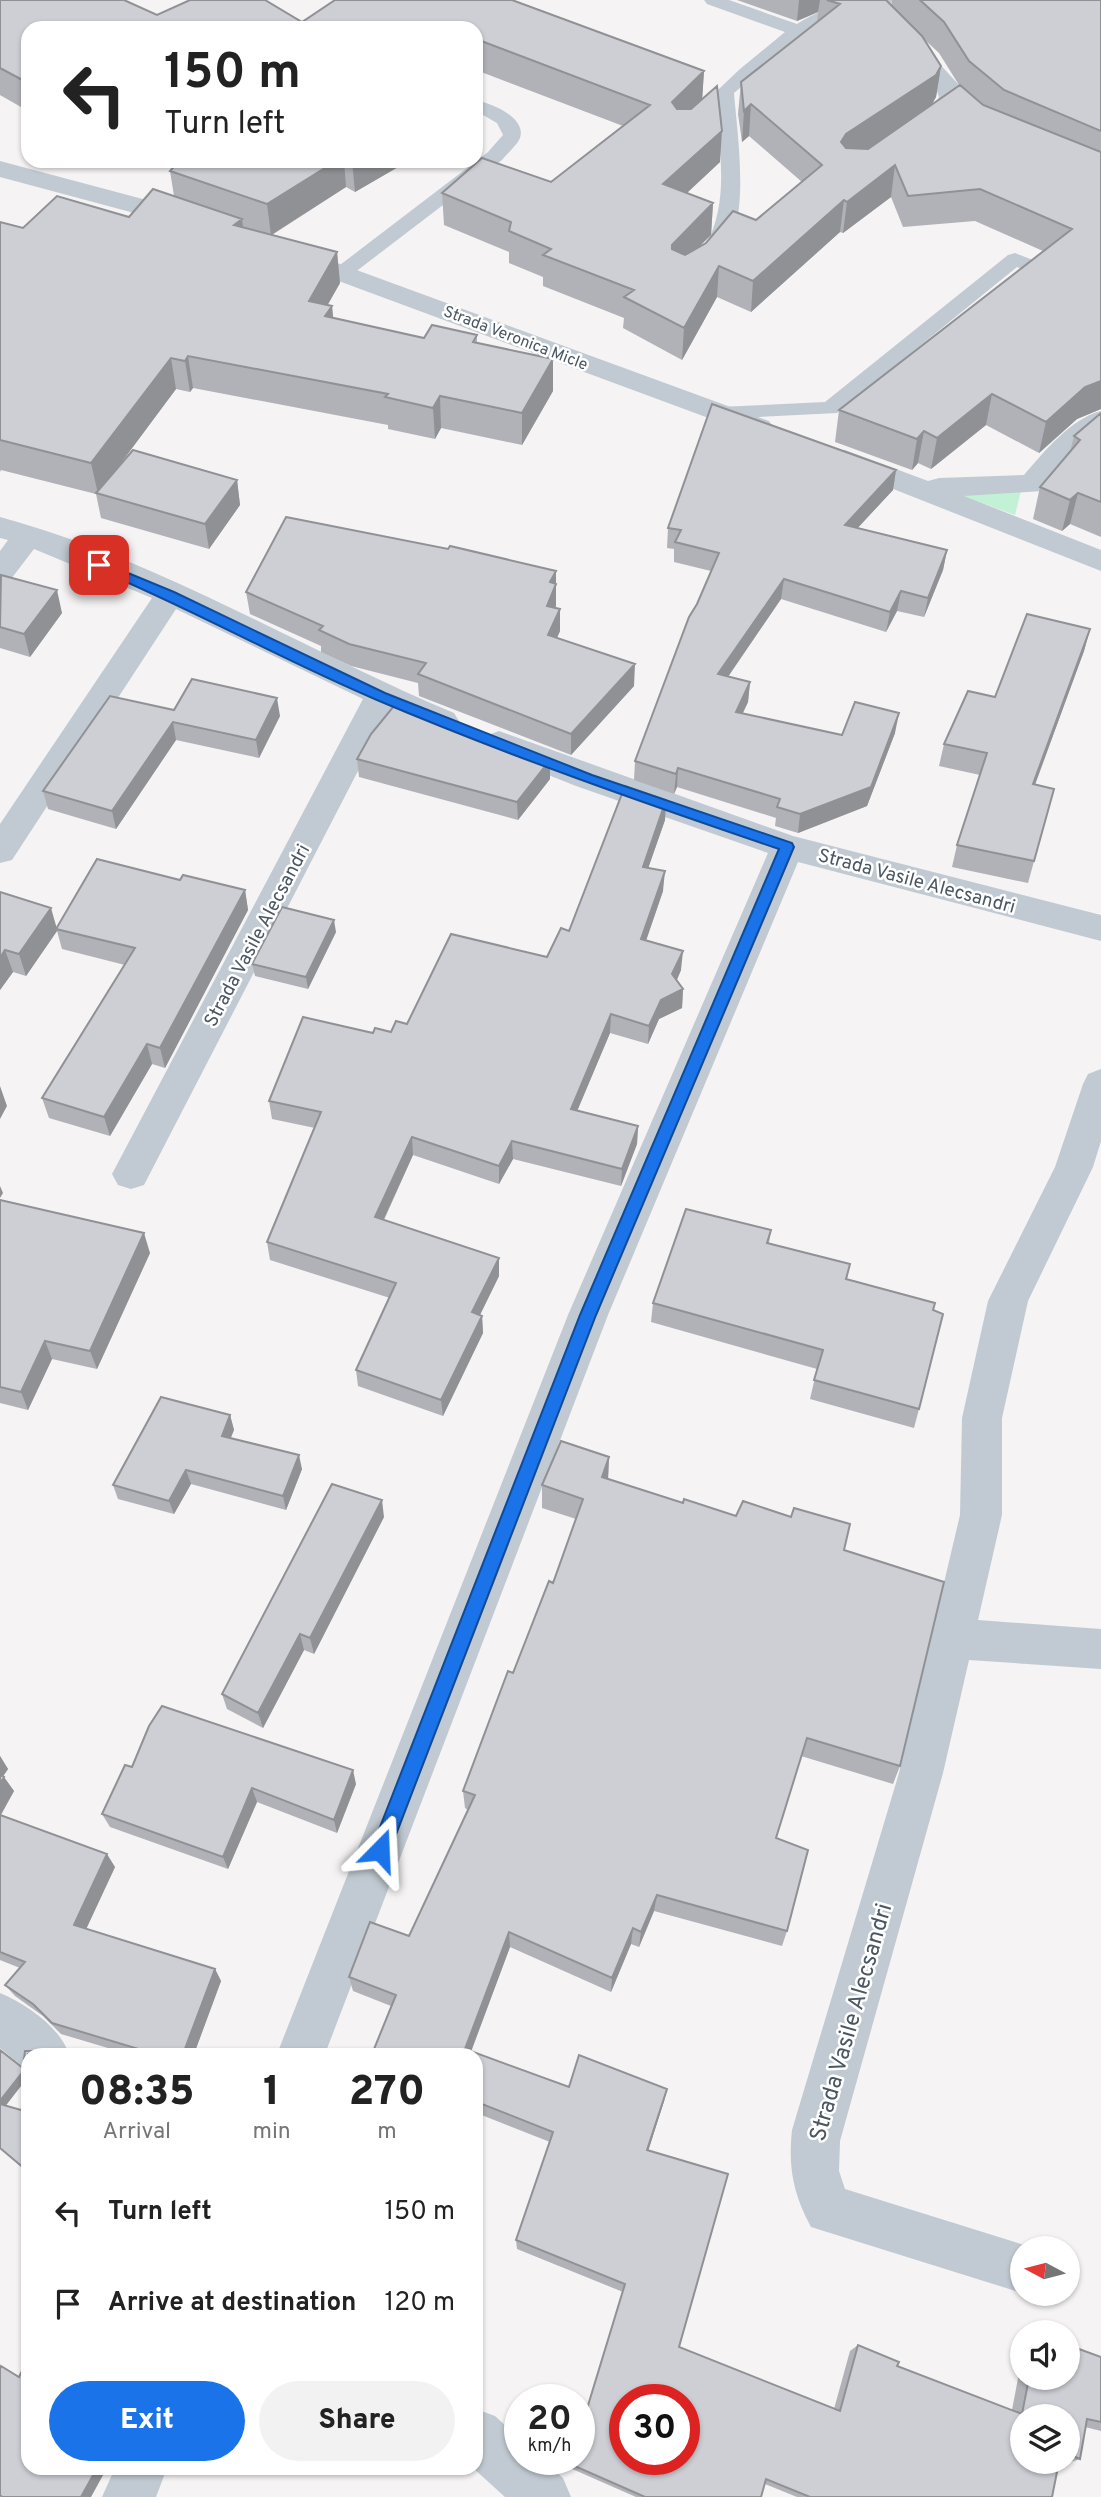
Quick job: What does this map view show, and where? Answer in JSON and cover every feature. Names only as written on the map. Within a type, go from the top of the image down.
[{"type":"street","points":[[877,3],[948,86],[951,97],[972,114]]},
{"type":"street","points":[[898,143],[943,112],[951,97]]},
{"type":"street","points":[[0,169],[155,208],[217,229]]},
{"type":"street","name":"Strada Veronica Micle","points":[[268,246],[782,436]]},
{"type":"street","points":[[1025,530],[1026,502],[1032,484],[1059,453],[1101,420]]},
{"type":"street","points":[[819,449],[919,486],[1101,561]]},
{"type":"street","points":[[919,486],[1032,484]]},
{"type":"street","name":"Strada Vasile Alecsandri","points":[[0,572],[14,532],[170,595],[380,696],[588,778],[788,847],[1101,928]]},
{"type":"street","points":[[0,851],[170,595]]},
{"type":"street","name":"Strada Vasile Alecsandri","points":[[131,1174],[380,696]]},
{"type":"street","points":[[303,2048],[588,1315],[788,847]]},
{"type":"street","name":"Strada Vasile Alecsandri","points":[[1010,2264],[829,2209],[817,2189],[813,2163],[816,2130],[921,1773],[981,1516],[982,1418],[1008,1301],[1074,1167],[1101,1084]]},
{"type":"street","points":[[951,1638],[1101,1649]]},
{"type":"street","points":[[0,2017],[38,2048]]},
{"type":"street","points":[[483,2441],[544,2497]]},
{"type":"street","points":[[129,2497],[138,2475]]},
{"type":"lane","points":[[713,0],[799,31]]},
{"type":"lane","points":[[682,134],[725,93],[822,15],[843,8],[877,3]]},
{"type":"lane","points":[[700,262],[727,230],[732,204],[725,93]]},
{"type":"lane","points":[[483,108],[498,113],[509,123],[512,136],[483,165]]},
{"type":"lane","points":[[343,272],[479,168]]},
{"type":"lane","points":[[719,413],[830,408],[1015,259],[1041,270]]},
{"type":"green space","points":[[1021,491],[1015,515],[960,495]]},
{"type":"building","points":[[0,0],[124,0],[157,15],[190,0],[265,0],[300,21],[21,21],[21,79],[0,68]]},
{"type":"building","points":[[335,0],[512,0],[704,71],[672,102],[677,109],[691,109],[717,86],[722,131],[663,184],[713,203],[672,245],[672,249],[685,255],[706,243],[733,211],[756,220],[822,165],[751,104],[744,111],[741,82],[840,4],[827,0],[886,0],[922,36],[941,66],[936,75],[846,134],[841,142],[846,148],[868,149],[960,85],[983,105],[1101,152],[1101,381],[1085,387],[1046,422],[992,394],[937,438],[924,431],[917,439],[839,410],[1072,229],[980,189],[908,196],[895,165],[847,202],[844,200],[753,281],[719,266],[684,328],[624,297],[634,290],[543,255],[551,249],[509,231],[511,222],[442,193],[471,168],[483,168],[483,158],[551,182],[650,105],[483,42],[483,21],[304,21]]},
{"type":"building","points":[[920,0],[1101,0],[1101,131],[1004,90],[969,61],[944,22]]},
{"type":"building","points":[[173,168],[325,168],[267,204],[170,171]]},
{"type":"building","points":[[153,189],[242,219],[234,225],[337,252],[309,301],[332,306],[325,316],[424,338],[432,325],[477,335],[473,342],[553,359],[522,413],[440,396],[433,408],[385,397],[388,394],[188,356],[185,361],[171,358],[91,463],[0,440],[0,222],[23,228],[57,196],[129,217]]},
{"type":"building","points":[[712,404],[896,470],[845,525],[947,550],[928,598],[901,591],[890,612],[784,579],[718,674],[750,682],[736,712],[842,735],[855,702],[899,713],[871,787],[800,814],[777,807],[780,799],[678,768],[676,774],[635,761],[689,617],[719,553],[675,542],[681,530],[668,528]]},
{"type":"building","points":[[1101,413],[1101,502],[1078,493],[1070,500],[1040,487],[1080,440],[1074,436]]},
{"type":"building","points":[[133,450],[237,480],[205,524],[96,493]]},
{"type":"building","points":[[286,517],[448,549],[450,546],[556,571],[550,582],[556,584],[547,606],[560,609],[548,635],[635,664],[571,734],[418,674],[426,663],[349,644],[319,630],[323,626],[246,592]]},
{"type":"building","points":[[1,575],[57,590],[24,634],[0,627]]},
{"type":"building","points":[[1027,614],[1090,629],[1033,784],[1054,789],[1034,861],[957,845],[987,753],[944,744],[968,691],[995,697]]},
{"type":"building","points":[[192,679],[277,698],[256,740],[173,722],[112,811],[43,791],[110,696],[174,710]]},
{"type":"building","points":[[398,701],[550,760],[517,802],[357,759],[371,734]]},
{"type":"building","points":[[625,786],[666,800],[643,867],[665,871],[641,939],[683,951],[672,974],[683,989],[661,1000],[649,1026],[611,1014],[571,1109],[638,1126],[622,1169],[512,1141],[499,1166],[412,1137],[375,1217],[499,1258],[472,1312],[482,1316],[441,1400],[356,1370],[396,1283],[267,1242],[321,1112],[269,1101],[303,1017],[373,1033],[375,1028],[391,1032],[396,1021],[407,1024],[451,934],[547,957],[561,928],[569,931]]},
{"type":"building","points":[[97,859],[180,880],[183,875],[245,890],[160,1048],[147,1044],[104,1117],[42,1098],[135,948],[56,929]]},
{"type":"building","points":[[0,892],[51,908],[19,954],[5,950],[0,958]]},
{"type":"building","points":[[282,907],[334,920],[306,977],[252,964]]},
{"type":"building","points":[[0,1200],[144,1233],[90,1351],[45,1341],[21,1392],[0,1387]]},
{"type":"building","points":[[686,1209],[771,1230],[767,1243],[850,1264],[846,1279],[935,1303],[933,1310],[943,1314],[919,1409],[814,1380],[823,1350],[653,1303]]},
{"type":"building","points":[[161,1397],[230,1415],[222,1436],[299,1455],[283,1496],[186,1470],[169,1501],[113,1485]]},
{"type":"building","points":[[561,1441],[609,1457],[602,1477],[683,1503],[684,1499],[736,1516],[743,1501],[791,1517],[794,1508],[850,1524],[844,1550],[944,1582],[900,1766],[807,1738],[776,1838],[808,1850],[787,1931],[657,1895],[641,1932],[633,1928],[612,1978],[509,1932],[465,2048],[374,2048],[396,1995],[349,1977],[370,1922],[409,1936],[475,1795],[463,1791],[508,1671],[513,1673],[549,1581],[553,1583],[583,1499],[542,1485]]},
{"type":"building","points":[[332,1484],[382,1500],[310,1638],[300,1634],[258,1713],[222,1694]]},
{"type":"building","points":[[162,1706],[353,1770],[334,1820],[252,1788],[223,1857],[102,1814],[125,1765],[132,1767],[149,1726]]},
{"type":"building","points":[[0,1815],[107,1854],[74,1925],[215,1969],[185,2048],[135,2048],[52,2023],[33,2004],[5,1985],[25,1962],[0,1952]]},
{"type":"building","points":[[0,2050],[21,2066],[21,2074],[0,2101]]},
{"type":"building","points":[[579,2055],[667,2089],[647,2150],[728,2174],[679,2347],[840,2411],[858,2345],[899,2362],[897,2366],[1010,2409],[1010,2474],[1057,2474],[1052,2497],[810,2497],[766,2479],[761,2497],[645,2497],[595,2475],[595,2384],[625,2284],[516,2240],[553,2132],[483,2104],[483,2056],[569,2087]]},
{"type":"building","points":[[0,2104],[21,2110],[21,2166],[0,2148]]},
{"type":"building","points":[[1080,2349],[1101,2357],[1101,2422],[1087,2419],[1080,2459],[1080,2404],[1024,2404],[1027,2390],[1080,2390]]},
{"type":"building","points":[[1,2366],[19,2377],[21,2373],[21,2475],[93,2475],[81,2497],[0,2495]]},
{"type":"route","points":[[99,565],[170,595],[380,696],[588,778],[788,847],[588,1315],[380,1850]]}]
